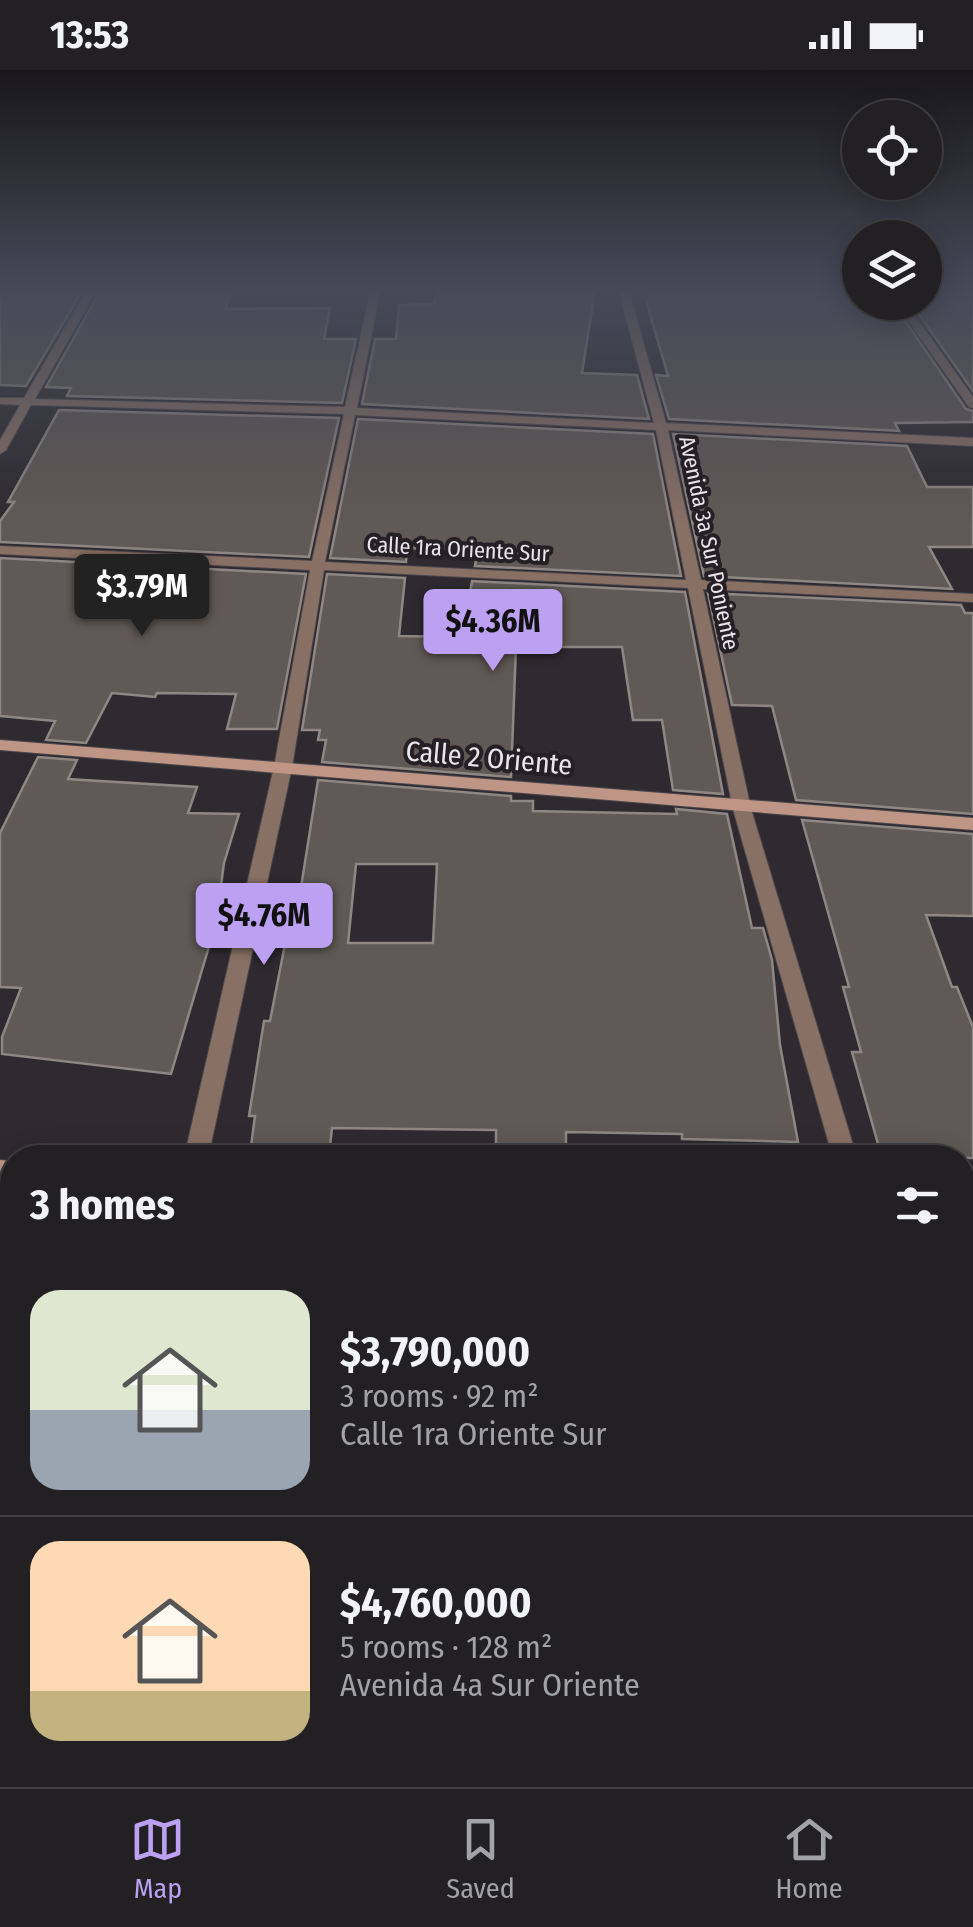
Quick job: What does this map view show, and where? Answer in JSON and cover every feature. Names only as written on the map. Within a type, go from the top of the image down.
[{"type":"main road","name":"Calle 2 Oriente","points":[[0,746],[283,767],[742,809],[973,824]]},
{"type":"street","points":[[0,450],[48,368]]},
{"type":"street","points":[[199,1145],[283,767],[318,564],[361,368]]},
{"type":"street","name":"Avenida 3a Sur Poniente","points":[[645,368],[696,584],[742,809],[841,1145]]},
{"type":"street","points":[[947,368],[973,405]]},
{"type":"street","points":[[0,401],[353,411],[973,442]]},
{"type":"street","name":"Calle 1ra Oriente Sur","points":[[0,550],[973,598]]},
{"type":"building","points":[[0,368],[37,368],[26,386],[0,385]]},
{"type":"building","points":[[57,368],[350,368],[342,403],[67,396],[71,388],[46,387]]},
{"type":"building","points":[[369,368],[583,368],[582,373],[637,375],[649,419],[362,404]]},
{"type":"building","points":[[666,368],[938,368],[966,409],[973,411],[973,422],[895,423],[899,431],[669,419],[656,375],[668,376]]},
{"type":"building","points":[[957,368],[973,368],[973,391]]},
{"type":"building","points":[[59,410],[339,418],[309,557],[0,542],[0,521],[14,502],[8,502]]},
{"type":"building","points":[[358,419],[653,434],[681,576],[475,566],[478,549],[407,548],[406,562],[330,558]]},
{"type":"building","points":[[673,434],[907,446],[927,487],[973,487],[973,547],[929,547],[952,589],[704,576]]},
{"type":"building","points":[[0,558],[306,574],[277,729],[227,729],[236,694],[157,693],[155,697],[112,693],[86,743],[46,740],[55,721],[0,716]]},
{"type":"building","points":[[327,574],[405,578],[399,636],[463,637],[472,581],[685,592],[723,794],[673,790],[662,720],[633,720],[622,647],[516,647],[511,777],[322,762],[326,740],[318,740],[320,730],[302,730]]},
{"type":"building","points":[[708,593],[961,605],[965,613],[973,613],[973,814],[796,800],[772,706],[732,705]]},
{"type":"building","points":[[38,757],[77,760],[68,779],[197,787],[188,813],[239,814],[224,863],[216,923],[171,1074],[2,1054],[2,1037],[21,988],[0,987],[0,833]]},
{"type":"building","points":[[318,780],[511,796],[511,801],[533,801],[533,811],[677,814],[676,809],[727,814],[752,928],[763,928],[772,960],[780,1045],[798,1142],[566,1132],[566,1145],[496,1145],[496,1130],[332,1128],[330,1145],[251,1145],[255,1116],[249,1116],[264,1021],[270,1021],[285,944],[292,944]],"holes":[[[356,864],[437,864],[433,943],[348,943]]]},
{"type":"building","points":[[802,820],[973,834],[973,916],[926,915],[952,987],[957,987],[973,1027],[973,1145],[878,1145],[852,1052],[861,1052],[843,987],[849,987]]}]
